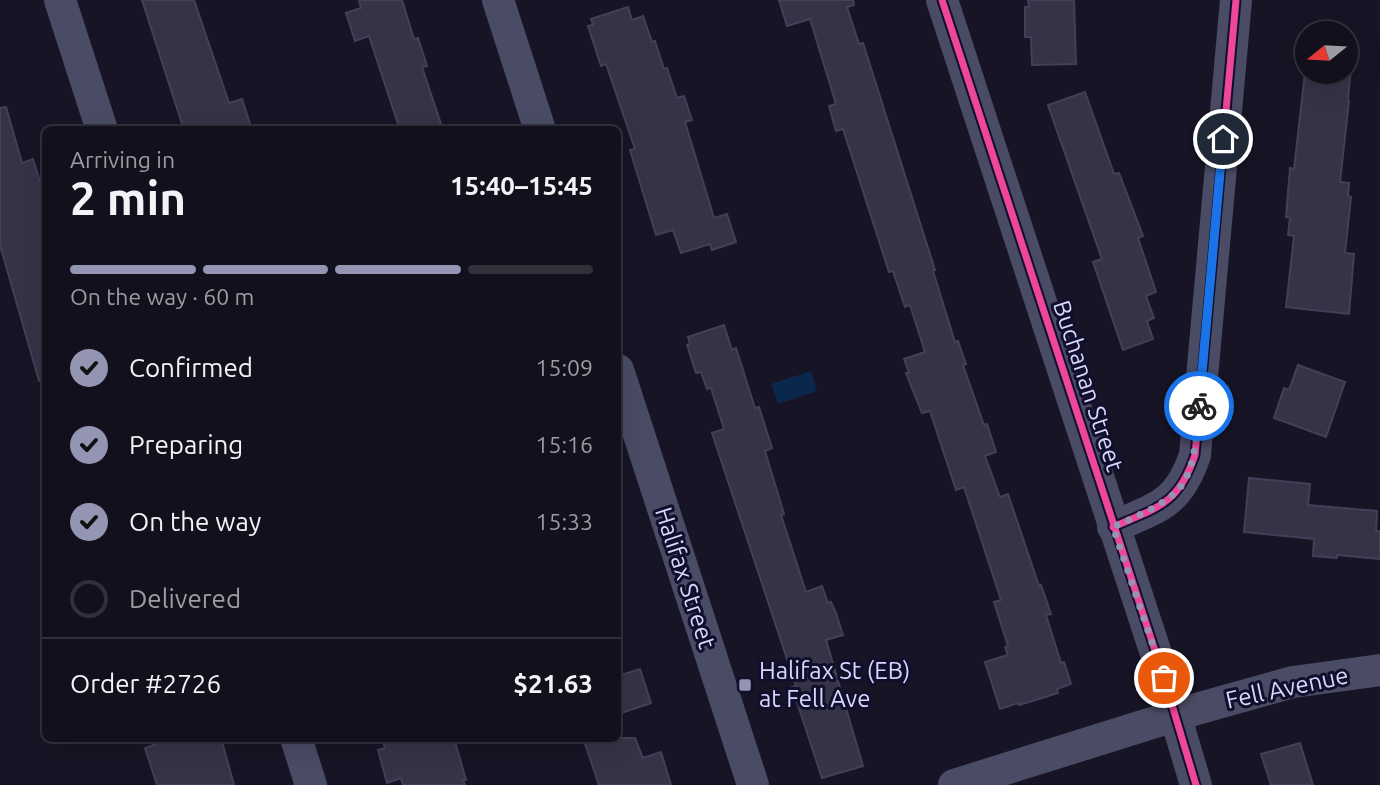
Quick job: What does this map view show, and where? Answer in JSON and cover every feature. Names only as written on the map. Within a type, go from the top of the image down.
[{"type":"street","points":[[60,0],[101,126]]},
{"type":"street","points":[[498,0],[539,126]]},
{"type":"street","name":"Buchanan Street","points":[[942,0],[1196,785]]},
{"type":"street","points":[[1113,527],[1148,512],[1173,497],[1187,479],[1195,455],[1236,0]]},
{"type":"street","name":"Halifax Street","points":[[621,379],[752,785]]},
{"type":"street","name":"Fell Avenue","points":[[954,785],[1200,708],[1293,682],[1380,670]]},
{"type":"street","points":[[297,742],[311,785]]},
{"type":"water","points":[[811,371],[817,391],[778,404],[771,384]]},
{"type":"building","points":[[142,0],[194,0],[229,103],[242,99],[251,126],[183,126]]},
{"type":"building","points":[[359,0],[402,0],[414,39],[418,38],[427,66],[422,67],[442,126],[399,126],[369,36],[355,41],[346,13],[361,8]]},
{"type":"building","points":[[779,0],[853,0],[854,5],[847,7],[859,44],[863,43],[955,342],[958,341],[966,364],[963,365],[996,452],[985,456],[1000,497],[1008,494],[1051,614],[1046,615],[1061,663],[1064,662],[1071,684],[1057,689],[1058,693],[1000,709],[985,662],[1008,655],[1005,647],[1008,646],[994,602],[1001,600],[964,487],[956,490],[930,411],[922,413],[906,373],[909,373],[904,359],[925,352],[910,305],[905,307],[893,271],[889,272],[843,129],[836,131],[829,106],[836,104],[810,19],[787,26]]},
{"type":"building","points":[[1028,0],[1074,0],[1076,64],[1032,65],[1031,37],[1025,37],[1025,7],[1029,7]]},
{"type":"building","points":[[628,7],[632,20],[643,16],[664,69],[667,68],[677,98],[684,96],[692,120],[685,122],[714,218],[727,214],[736,242],[712,250],[710,244],[681,253],[673,230],[656,235],[630,150],[635,149],[606,64],[601,66],[588,26],[593,25],[591,19]]},
{"type":"building","points":[[1304,84],[1349,84],[1340,182],[1349,183],[1348,196],[1351,197],[1345,253],[1354,254],[1349,314],[1286,307],[1294,236],[1288,235],[1290,218],[1286,217],[1290,168],[1294,169]]},
{"type":"building","points":[[1085,92],[1114,174],[1119,173],[1143,236],[1138,238],[1156,292],[1146,296],[1154,318],[1147,321],[1153,339],[1123,350],[1093,262],[1102,259],[1048,105]]},
{"type":"building","points":[[6,107],[22,163],[33,159],[42,188],[42,381],[39,381],[0,245],[0,108]]},
{"type":"building","points":[[724,325],[732,350],[736,348],[755,408],[759,407],[772,448],[765,451],[784,514],[781,515],[806,592],[822,586],[828,603],[831,602],[836,613],[843,635],[826,640],[863,766],[822,778],[792,687],[796,686],[712,433],[724,429],[711,388],[707,389],[701,372],[696,373],[687,345],[690,344],[688,337]]},
{"type":"building","points":[[1298,365],[1345,382],[1326,437],[1274,418],[1284,388],[1289,390]]},
{"type":"building","points":[[1249,478],[1310,484],[1308,505],[1377,511],[1376,531],[1380,531],[1380,559],[1313,556],[1314,539],[1244,532]]},
{"type":"building","points":[[640,669],[651,703],[621,713],[621,675]]},
{"type":"building","points":[[621,738],[635,738],[643,758],[661,752],[671,785],[599,785],[584,742],[621,742]]},
{"type":"building","points":[[155,742],[222,742],[234,785],[157,785],[145,748]]},
{"type":"building","points":[[383,742],[455,742],[465,785],[403,785],[401,778],[387,783],[378,750],[385,748]]},
{"type":"building","points":[[1300,743],[1313,785],[1271,785],[1261,754]]},
{"type":"cycle path","points":[[942,0],[1164,678],[1196,785]]},
{"type":"cycle path","points":[[1113,527],[1164,502],[1181,485],[1195,455],[1236,0]]},
{"type":"way so far","points":[[1164,678],[1113,527],[1148,512],[1173,497],[1187,479],[1195,455],[1199,406]]},
{"type":"place","name":"Halifax St (EB) at Fell Ave","points":[[745,685]]},
{"type":"route","points":[[1199,406],[1223,139]]}]
